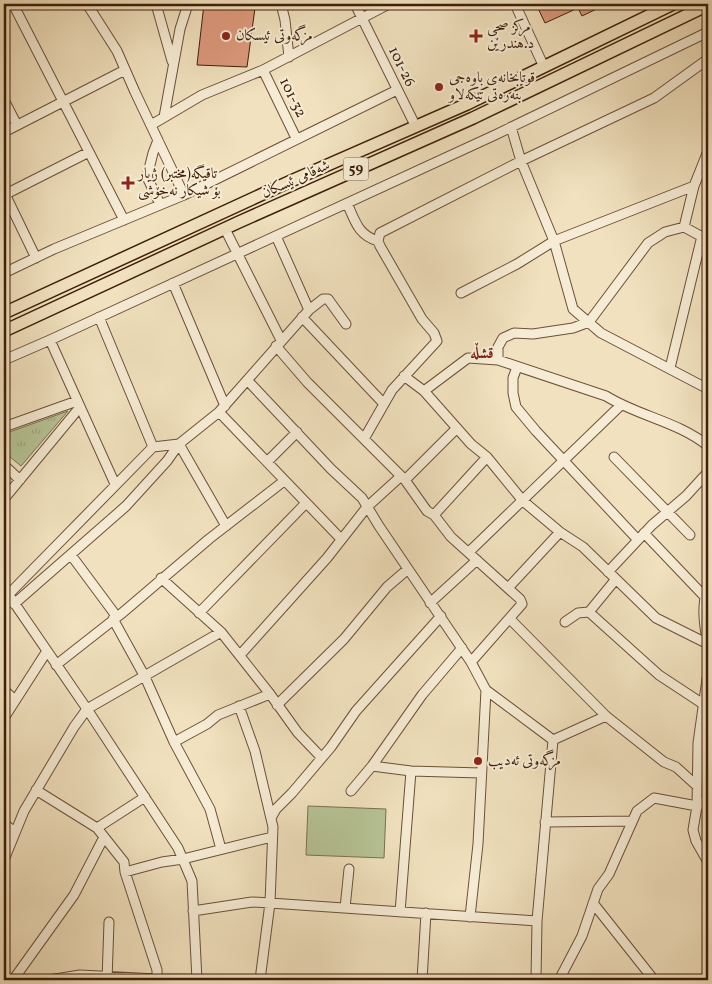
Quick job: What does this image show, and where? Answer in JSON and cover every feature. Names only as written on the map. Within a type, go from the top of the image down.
[{"type":"main road","name":"شەقامی ئیسکان","points":[[4,313],[283,185],[416,127],[544,67],[658,7],[673,4]]},
{"type":"main road","name":"شەقامی ئیسکان","points":[[4,331],[461,123],[708,6]]},
{"type":"main road","points":[[454,109],[461,123]]},
{"type":"street","points":[[4,7],[12,4],[124,220]]},
{"type":"street","points":[[87,4],[117,51],[184,194]]},
{"type":"street","points":[[156,4],[173,63]]},
{"type":"street","points":[[164,117],[180,29],[188,4]]},
{"type":"street","points":[[281,4],[285,20],[289,57]]},
{"type":"street","name":"101-26","points":[[355,4],[416,127]]},
{"type":"street","points":[[151,125],[202,95],[263,70],[389,4]]},
{"type":"street","points":[[515,4],[544,67]]},
{"type":"street","points":[[4,360],[511,127],[708,32]]},
{"type":"street","points":[[364,439],[392,390],[437,341],[434,332],[422,319],[378,241],[380,233],[521,161],[654,98],[708,59]]},
{"type":"street","points":[[4,132],[125,70]]},
{"type":"street","name":"101-32","points":[[263,70],[296,138]]},
{"type":"street","points":[[4,273],[184,194],[397,90]]},
{"type":"street","points":[[4,100],[17,125]]},
{"type":"street","points":[[511,127],[521,161],[554,241],[573,309],[601,333],[708,389]]},
{"type":"street","points":[[158,140],[147,177],[160,204]]},
{"type":"street","points":[[684,227],[694,186],[708,150]]},
{"type":"street","points":[[36,258],[4,194],[89,152]]},
{"type":"street","points":[[461,294],[517,264],[554,241],[694,186]]},
{"type":"street","points":[[347,203],[360,231],[367,238],[378,241]]},
{"type":"street","points":[[498,360],[498,348],[504,338],[514,333],[533,334],[573,328],[589,322],[648,243],[666,232],[684,227],[705,238],[670,368]]},
{"type":"street","points":[[225,229],[279,343],[307,382],[402,478],[427,511],[434,515],[451,537],[520,599],[522,604],[471,662]]},
{"type":"street","points":[[276,236],[309,310]]},
{"type":"street","points":[[173,283],[222,409],[284,481],[341,539]]},
{"type":"street","points":[[14,604],[126,506],[179,444],[222,409],[309,310],[323,299],[328,299],[346,324]]},
{"type":"street","points":[[99,317],[153,447]]},
{"type":"street","points":[[302,317],[384,404]]},
{"type":"street","points":[[50,340],[115,484]]},
{"type":"street","points":[[424,391],[468,358],[498,360],[606,396],[621,405],[685,431],[708,446]]},
{"type":"street","points":[[517,367],[513,378],[513,393],[516,407],[564,460],[704,596]]},
{"type":"street","points":[[404,376],[424,391],[471,444],[487,457],[523,501],[560,532],[584,547],[656,618],[708,644],[703,621],[704,596],[708,583]]},
{"type":"street","points":[[248,381],[331,469],[362,498],[430,603],[462,648],[486,690],[553,740]]},
{"type":"street","points":[[4,427],[79,404]]},
{"type":"street","points":[[4,499],[79,404]]},
{"type":"street","points":[[469,552],[621,405]]},
{"type":"street","points":[[240,655],[327,558],[367,507],[457,428]]},
{"type":"street","points":[[267,462],[297,432]]},
{"type":"street","points":[[179,444],[153,447],[5,594],[14,604],[87,709],[178,848],[192,881],[196,980]]},
{"type":"street","points":[[179,444],[226,526]]},
{"type":"street","points":[[434,515],[487,457]]},
{"type":"street","points":[[614,457],[690,535]]},
{"type":"street","points":[[4,465],[20,480]]},
{"type":"street","points":[[608,572],[641,536],[686,496],[708,472]]},
{"type":"street","points":[[56,665],[161,578],[284,481]]},
{"type":"street","points":[[199,613],[306,503]]},
{"type":"street","points":[[508,588],[560,532]]},
{"type":"street","points":[[70,555],[115,618],[145,677],[174,742],[210,809],[221,849]]},
{"type":"street","points":[[430,603],[477,560]]},
{"type":"street","points":[[277,705],[344,639],[387,587],[408,569]]},
{"type":"street","points":[[161,578],[221,632],[298,732],[321,757]]},
{"type":"street","points":[[565,622],[578,613],[589,612],[616,579]]},
{"type":"street","points":[[589,612],[659,675],[703,704]]},
{"type":"street","points":[[271,819],[276,809],[331,747],[356,711],[441,616]]},
{"type":"street","points":[[510,619],[606,716],[664,762],[676,767],[697,786]]},
{"type":"street","points":[[4,860],[15,832],[36,790],[87,709],[221,632]]},
{"type":"street","points":[[351,791],[372,766],[422,695],[462,648]]},
{"type":"street","points":[[4,718],[47,651]]},
{"type":"street","points":[[708,672],[698,743],[697,806],[693,830],[696,841],[708,862]]},
{"type":"street","points":[[4,690],[15,700]]},
{"type":"street","points":[[470,917],[478,844],[486,690]]},
{"type":"street","points":[[174,742],[207,724],[218,715],[270,694]]},
{"type":"street","points":[[239,706],[255,752],[271,819],[270,903],[260,980]]},
{"type":"street","points":[[553,740],[606,716]]},
{"type":"street","points":[[536,980],[537,921],[553,740]]},
{"type":"street","points":[[372,766],[410,771],[481,773]]},
{"type":"street","points":[[400,912],[410,771]]},
{"type":"street","points":[[36,790],[97,828],[124,862],[125,872],[160,980]]},
{"type":"street","points":[[97,828],[145,797]]},
{"type":"street","points":[[560,980],[582,936],[598,889],[609,874],[637,812],[649,800],[654,798],[697,806],[708,800]]},
{"type":"street","points":[[545,822],[632,822]]},
{"type":"street","points":[[4,824],[15,832]]},
{"type":"street","points":[[125,872],[272,836]]},
{"type":"street","points":[[13,980],[74,894],[104,837]]},
{"type":"street","points":[[345,908],[349,870]]},
{"type":"street","points":[[193,911],[252,902],[537,921]]},
{"type":"street","points":[[593,903],[654,980]]},
{"type":"street","points":[[422,980],[426,913]]},
{"type":"street","points":[[107,978],[110,922]]},
{"type":"street","points":[[49,980],[71,978],[255,980]]},
{"type":"street","points":[[407,980],[429,980]]},
{"type":"green space","points":[[68,411],[21,466],[4,452],[4,434]]},
{"type":"green space","points":[[308,806],[386,809],[384,858],[306,855]]},
{"type":"building","name":"مزگەوتی ئیسکان","points":[[204,4],[255,8],[247,67],[197,65]]},
{"type":"building","points":[[536,4],[607,4],[582,16],[578,8],[545,23]]},
{"type":"place","name":"مزگەوتی ئیسکان","points":[[226,36]]},
{"type":"place","name":"مرکز صحی د.هندرێن","points":[[476,36]]},
{"type":"place","name":"قوتابخانه‌ی باوه‌جی بنه‌ره‌تی تێكه‌لاو","points":[[439,87]]},
{"type":"place","name":"تاقیگە(مختبر) ژیار بۆ شیکار نەخۆشی","points":[[128,183]]},
{"type":"place","name":"مزگەوتی ئەدیب","points":[[478,761]]},
{"type":"district","name":"قشڵه‌","points":[[482,354]]}]
